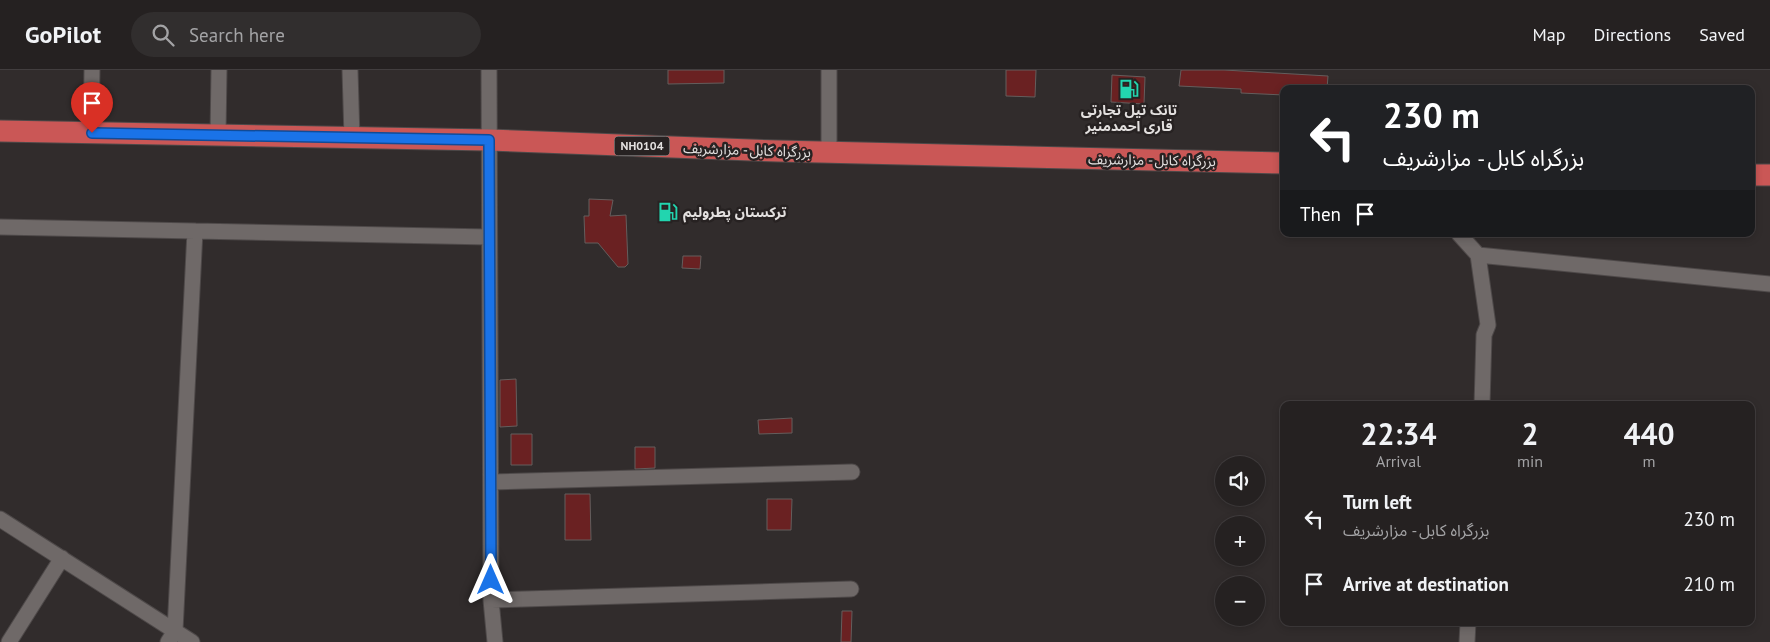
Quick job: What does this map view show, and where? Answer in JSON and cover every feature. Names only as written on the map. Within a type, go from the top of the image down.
[{"type":"highway","name":"بزرگراه کابل - مزارشریف","points":[[0,131],[489,140],[829,152],[1280,164]]},
{"type":"highway","points":[[1755,175],[1770,175]]},
{"type":"street","points":[[92,70],[92,133]]},
{"type":"street","points":[[218,135],[219,70]]},
{"type":"street","points":[[350,70],[352,138]]},
{"type":"street","points":[[489,70],[491,600],[496,642]]},
{"type":"street","points":[[829,70],[829,152]]},
{"type":"street","points":[[0,227],[490,237]]},
{"type":"street","points":[[172,636],[195,231]]},
{"type":"street","points":[[1462,237],[1478,255],[1488,325],[1484,335],[1482,401]]},
{"type":"street","points":[[1478,255],[1770,284]]},
{"type":"street","points":[[491,482],[852,472]]},
{"type":"street","points":[[0,519],[62,558],[172,636],[192,642]]},
{"type":"street","points":[[9,642],[62,558]]},
{"type":"street","points":[[491,600],[851,589]]},
{"type":"street","points":[[1467,642],[1468,626]]},
{"type":"building","points":[[668,70],[724,70],[724,83],[668,84]]},
{"type":"building","points":[[1006,70],[1036,70],[1035,97],[1006,96]]},
{"type":"building","points":[[1181,70],[1224,70],[1328,76],[1327,85],[1280,85],[1280,95],[1241,93],[1241,89],[1179,86]]},
{"type":"building","points":[[1112,75],[1145,77],[1144,104],[1111,102]]},
{"type":"building","points":[[589,199],[613,200],[610,216],[626,215],[628,264],[625,267],[618,267],[598,243],[585,243],[584,216],[589,216]]},
{"type":"building","points":[[683,256],[701,256],[700,269],[682,268]]},
{"type":"building","points":[[516,379],[517,426],[500,427],[500,380]]},
{"type":"building","points":[[792,418],[792,433],[759,434],[758,420]]},
{"type":"building","points":[[511,434],[532,434],[532,465],[511,465]]},
{"type":"building","points":[[635,447],[655,447],[655,468],[635,469]]},
{"type":"building","points":[[565,494],[590,494],[591,540],[565,540]]},
{"type":"building","points":[[767,499],[792,499],[791,530],[767,530]]},
{"type":"building","points":[[842,611],[852,611],[851,642],[841,642]]},
{"type":"place","name":"تانک تیل تجارتی قاری احمدمنیر","points":[[1129,89]]},
{"type":"place","name":"ترکستان پطرولیم","points":[[668,212]]},
{"type":"route","points":[[92,133],[489,140],[491,580]]}]
